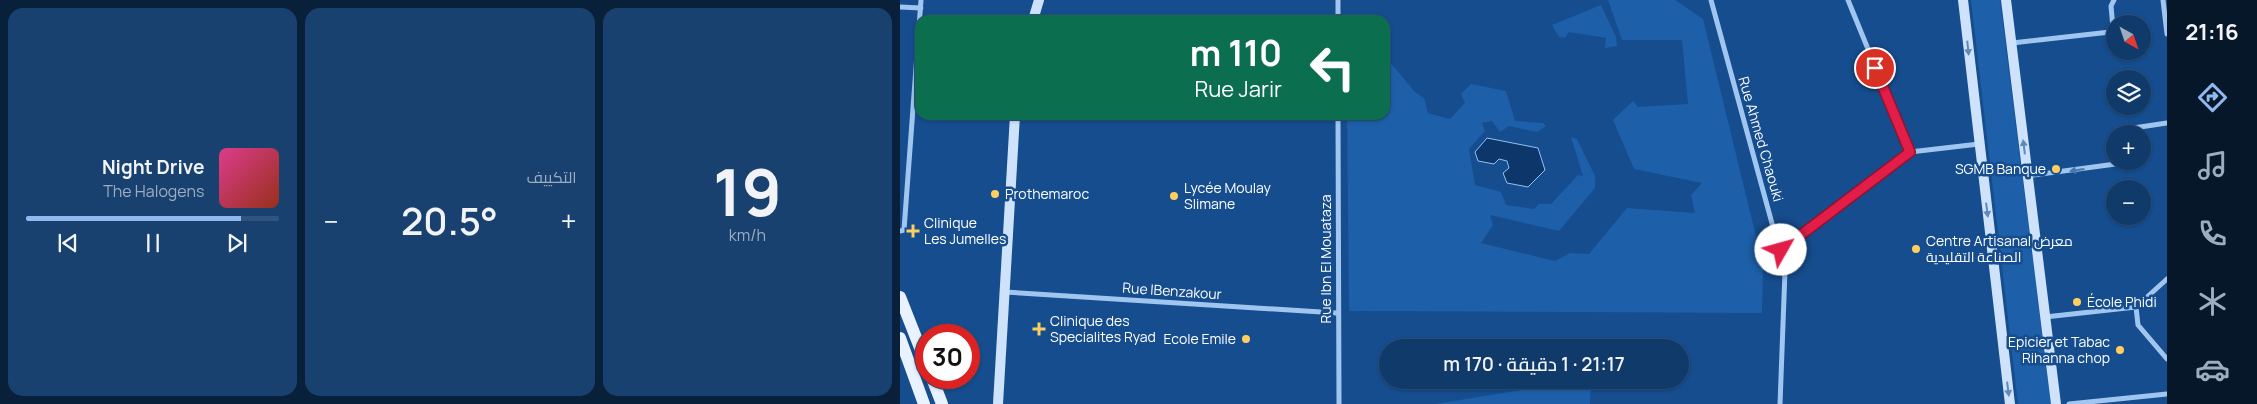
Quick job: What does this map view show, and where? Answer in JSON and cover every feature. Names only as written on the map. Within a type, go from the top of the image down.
[{"type":"main road","points":[[1034,15],[1039,0]]},
{"type":"main road","points":[[1963,0],[2010,404]]},
{"type":"main road","points":[[2006,0],[2056,404]]},
{"type":"main road","points":[[998,404],[1015,120]]},
{"type":"main road","points":[[900,297],[915,335]]},
{"type":"main road","points":[[900,338],[924,404]]},
{"type":"main road","points":[[990,404],[998,384]]},
{"type":"main road","points":[[936,389],[942,404]]},
{"type":"street","points":[[920,15],[921,0]]},
{"type":"street","points":[[1338,0],[1338,15]]},
{"type":"street","name":"Rue Ahmed Chaouki","points":[[1710,0],[1781,250],[1786,279],[1780,404]]},
{"type":"street","points":[[1848,0],[1910,152]]},
{"type":"street","points":[[2012,43],[2110,32],[2113,28],[2111,6],[2114,0]]},
{"type":"street","points":[[2163,0],[2167,34]]},
{"type":"street","points":[[900,7],[921,8]]},
{"type":"street","points":[[900,231],[904,230],[915,86]]},
{"type":"street","name":"Rue Ibn El Mouataza","points":[[1338,120],[1338,404]]},
{"type":"street","points":[[2151,125],[2167,123]]},
{"type":"street","points":[[1781,250],[1910,152],[1979,144]]},
{"type":"street","points":[[2027,176],[2106,165]]},
{"type":"street","points":[[2045,317],[2136,307],[2167,279]]},
{"type":"street","name":"Rue IBenzakour","points":[[1005,292],[1337,313]]},
{"type":"street","points":[[2136,307],[2138,325],[2167,359]]},
{"type":"street","points":[[2069,404],[2167,394]]},
{"type":"shaded area","points":[[1608,0],[1675,0],[1703,19],[1763,265],[1762,313],[1349,311],[1347,120],[1390,120],[1390,62],[1415,92],[1424,98],[1428,113],[1450,119],[1465,103],[1461,94],[1471,84],[1506,91],[1515,121],[1543,123],[1546,126],[1537,132],[1509,126],[1500,132],[1492,121],[1482,123],[1485,131],[1469,149],[1475,185],[1501,192],[1506,205],[1534,209],[1539,204],[1551,204],[1578,175],[1583,176],[1571,137],[1577,139],[1595,176],[1595,188],[1559,231],[1490,215],[1493,225],[1481,243],[1555,261],[1570,253],[1589,254],[1627,208],[1695,213],[1691,195],[1702,183],[1634,169],[1613,120],[1633,101],[1638,107],[1688,104],[1682,40],[1622,40]]},
{"type":"shaded area","points":[[1971,0],[2000,0],[2051,404],[2018,404]]},
{"type":"shaded area","points":[[1601,5],[1616,37],[1617,46],[1605,48],[1606,38],[1569,32],[1565,38],[1559,37],[1552,25]]},
{"type":"shaded area","points":[[1487,138],[1538,148],[1545,170],[1528,187],[1507,183],[1503,173],[1509,168],[1507,161],[1499,159],[1494,164],[1478,161],[1475,152]]},
{"type":"shaded area","points":[[1527,389],[1591,389],[1590,404],[1435,404]]},
{"type":"place","name":"SGMB Banque","points":[[2056,169]]},
{"type":"place","name":"Prothemaroc","points":[[995,194]]},
{"type":"place","name":"Lycée Moulay Slimane","points":[[1174,196]]},
{"type":"place","name":"Clinique Les Jumelles","points":[[913,231]]},
{"type":"place","name":"Centre Artisanal معرض الصناعة التقليدية","points":[[1916,249]]},
{"type":"place","name":"École Phidi","points":[[2077,302]]},
{"type":"place","name":"Clinique des Specialites Ryad","points":[[1039,329]]},
{"type":"place","name":"Ecole Emile","points":[[1246,339]]},
{"type":"place","name":"Epicier et Tabac Rihanna chop","points":[[2120,350]]},
{"type":"route","points":[[1781,250],[1893,163],[1910,152],[1875,68]]}]
